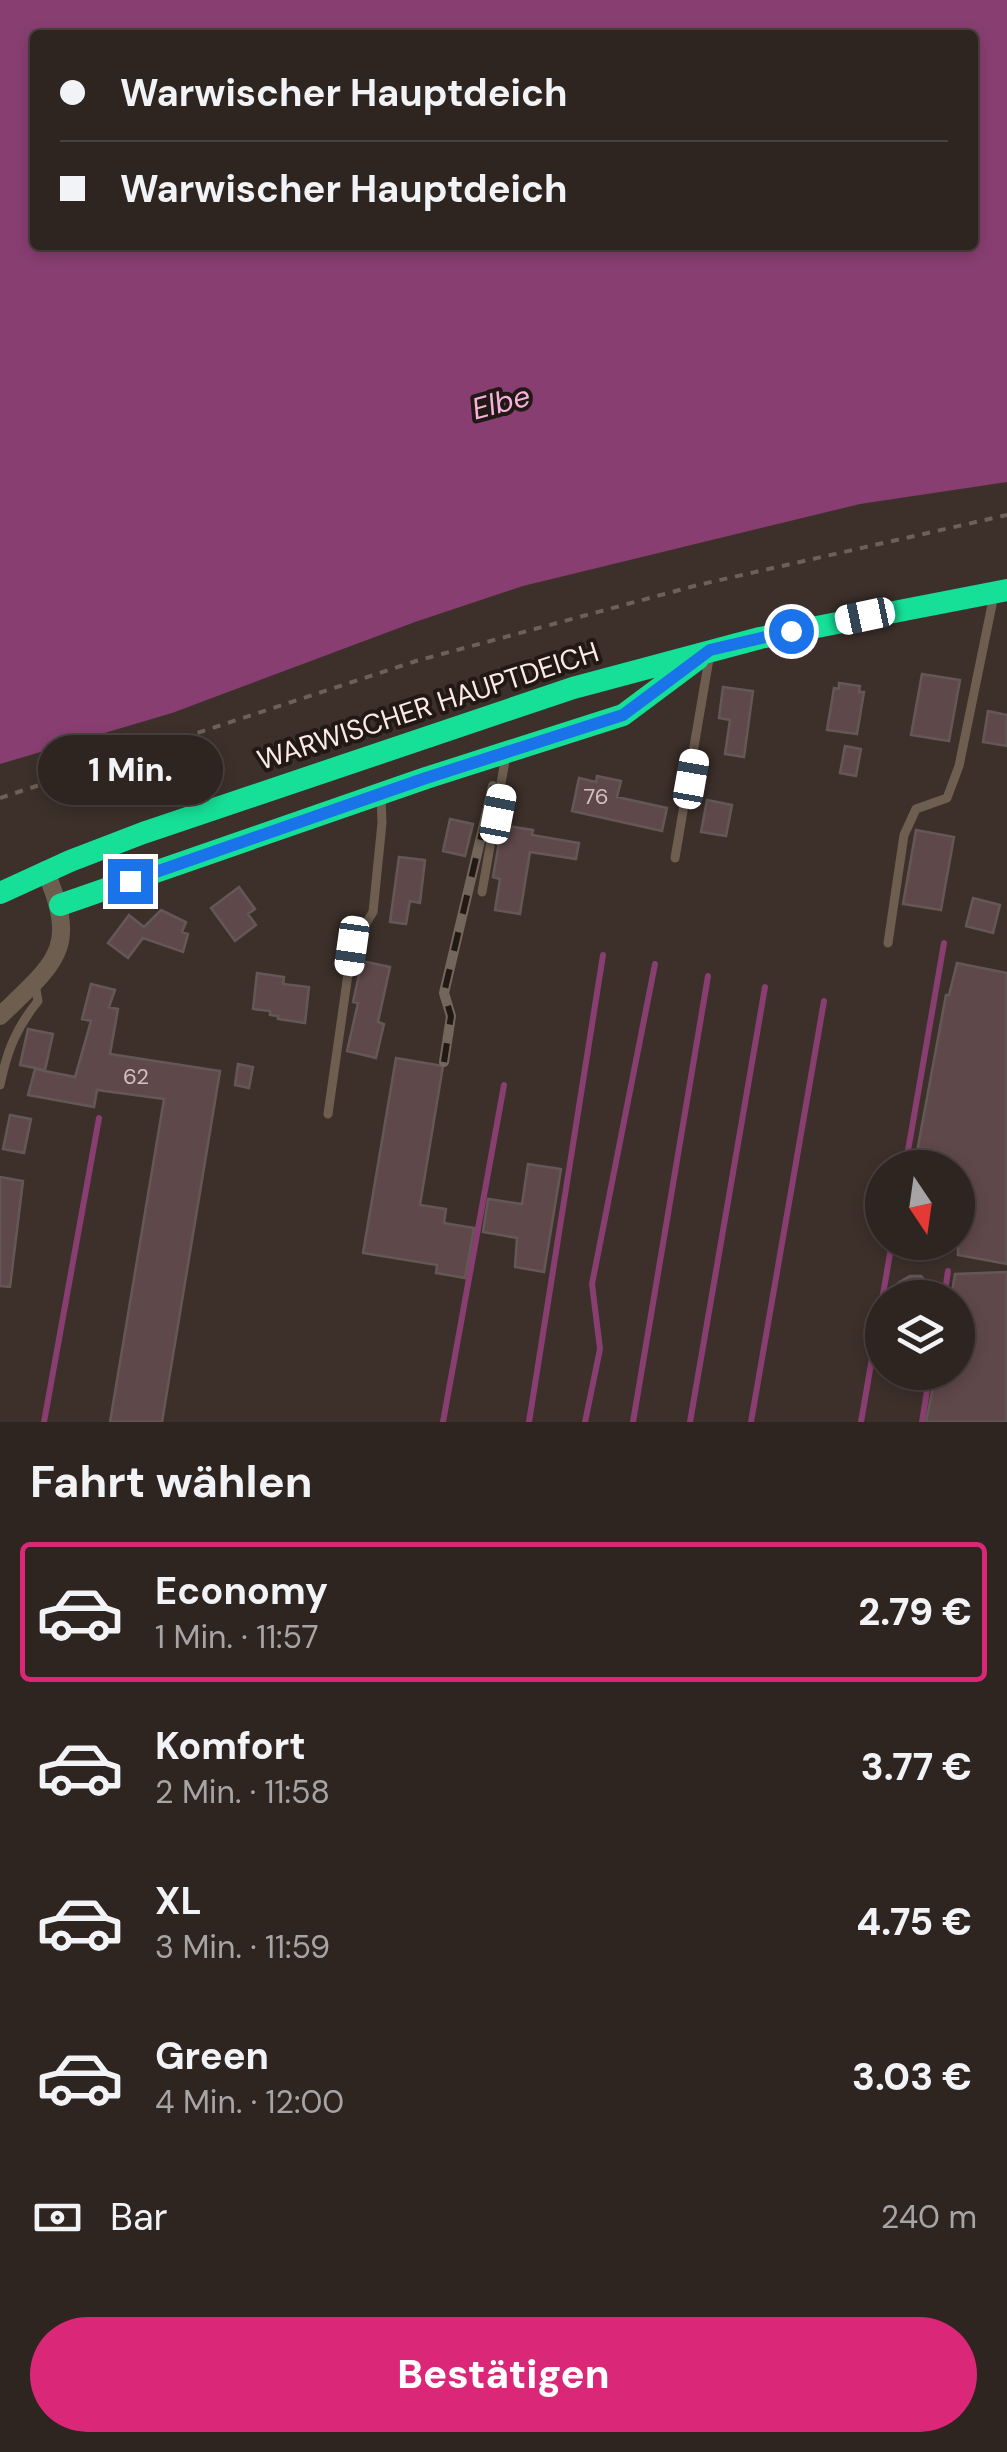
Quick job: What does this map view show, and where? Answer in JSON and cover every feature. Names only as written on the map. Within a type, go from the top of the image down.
[{"type":"street","name":"WARWISCHER HAUPTDEICH","points":[[0,893],[45,870],[614,676],[710,650],[1001,591]]},
{"type":"street","name":"WARWISCHER HAUPTDEICH","points":[[60,905],[381,793],[623,715],[710,650]]},
{"type":"street","points":[[0,1016],[48,967],[59,948],[63,927],[60,905],[45,870]]},
{"type":"lane","points":[[888,943],[904,836],[916,809],[947,798],[1001,591]]},
{"type":"lane","points":[[676,858],[710,650]]},
{"type":"lane","points":[[482,892],[506,752]]},
{"type":"lane","points":[[328,1114],[352,946],[373,912],[382,823],[381,793]]},
{"type":"lane","points":[[0,1085],[10,1042],[38,1001],[34,982]]},
{"type":"path","points":[[0,798],[416,661],[698,585],[1007,515]]},
{"type":"water","name":"Elbe","points":[[0,0],[1007,0],[1007,482],[860,504],[523,586],[172,713],[0,764]]},
{"type":"building","points":[[922,674],[960,680],[949,741],[911,735]]},
{"type":"building","points":[[839,683],[860,686],[859,692],[864,692],[857,734],[827,730],[834,688],[839,689]]},
{"type":"building","points":[[723,687],[753,691],[744,757],[725,754],[730,720],[719,718]]},
{"type":"building","points":[[988,711],[1007,715],[1007,746],[983,742]]},
{"type":"building","points":[[845,746],[861,749],[856,776],[840,773]]},
{"type":"building","points":[[597,776],[621,781],[617,797],[667,808],[662,831],[572,811],[579,778],[596,782]]},
{"type":"building","points":[[707,800],[732,805],[726,836],[701,832]]},
{"type":"building","points":[[450,819],[473,824],[465,856],[443,851]]},
{"type":"building","points":[[502,825],[579,843],[576,859],[530,852],[520,914],[495,910],[500,879],[493,877]]},
{"type":"building","points":[[916,830],[954,837],[941,910],[903,904]]},
{"type":"building","points":[[399,857],[425,860],[420,903],[410,901],[406,924],[390,922]]},
{"type":"building","points":[[239,887],[255,909],[248,914],[256,925],[235,941],[211,908]]},
{"type":"building","points":[[973,898],[1000,905],[993,933],[966,926]]},
{"type":"building","points":[[161,910],[186,922],[182,932],[188,934],[183,952],[143,938],[128,958],[108,943],[129,915],[144,927]]},
{"type":"building","points":[[362,961],[390,967],[378,1022],[384,1024],[376,1058],[347,1051]]},
{"type":"building","points":[[957,963],[1007,973],[1007,1264],[975,1258],[975,1150],[917,1150]]},
{"type":"building","points":[[257,973],[284,977],[283,984],[309,987],[305,1023],[278,1019],[270,1011],[253,1009]]},
{"type":"building","points":[[91,984],[115,990],[109,1007],[118,1009],[110,1054],[220,1071],[162,1422],[110,1422],[164,1099],[97,1090],[94,1107],[28,1095],[35,1069],[75,1077],[91,1021],[82,1019]]},
{"type":"building","points":[[28,1029],[53,1034],[45,1070],[20,1065]]},
{"type":"building","points":[[396,1058],[443,1066],[420,1205],[446,1209],[444,1223],[474,1228],[465,1278],[436,1273],[437,1265],[363,1253]]},
{"type":"building","points":[[238,1064],[253,1067],[249,1088],[235,1085]]},
{"type":"building","points":[[10,1115],[31,1119],[24,1153],[3,1149]]},
{"type":"building","points":[[528,1164],[561,1169],[544,1272],[515,1267],[517,1238],[483,1232],[488,1199],[522,1204]]},
{"type":"building","points":[[0,1177],[23,1181],[10,1287],[0,1286]]},
{"type":"building","points":[[1007,1272],[1007,1422],[926,1422],[932,1390],[975,1390],[975,1280],[954,1280],[955,1274]]},
{"type":"building","points":[[921,1276],[925,1280],[903,1280]]},
{"type":"waterway","points":[[908,1150],[944,943]]},
{"type":"waterway","points":[[529,1422],[603,955]]},
{"type":"waterway","points":[[585,1422],[600,1349],[592,1284],[655,964]]},
{"type":"waterway","points":[[633,1422],[708,976]]},
{"type":"waterway","points":[[690,1422],[765,987]]},
{"type":"waterway","points":[[751,1422],[824,1001]]},
{"type":"waterway","points":[[443,1422],[504,1085]]},
{"type":"waterway","points":[[44,1422],[99,1118]]},
{"type":"waterway","points":[[861,1422],[889,1260]]},
{"type":"waterway","points":[[947,1280],[948,1271]]},
{"type":"waterway","points":[[922,1422],[927,1390]]},
{"type":"railway","points":[[444,1062],[451,1016],[444,993],[493,786]]},
{"type":"traffic: fast","points":[[0,893],[143,833],[573,688],[760,638],[1007,590]]},
{"type":"traffic: fast","points":[[60,905],[426,778],[623,715],[698,659]]},
{"type":"route","points":[[130,881],[426,778],[623,715],[710,650],[791,631]]}]
